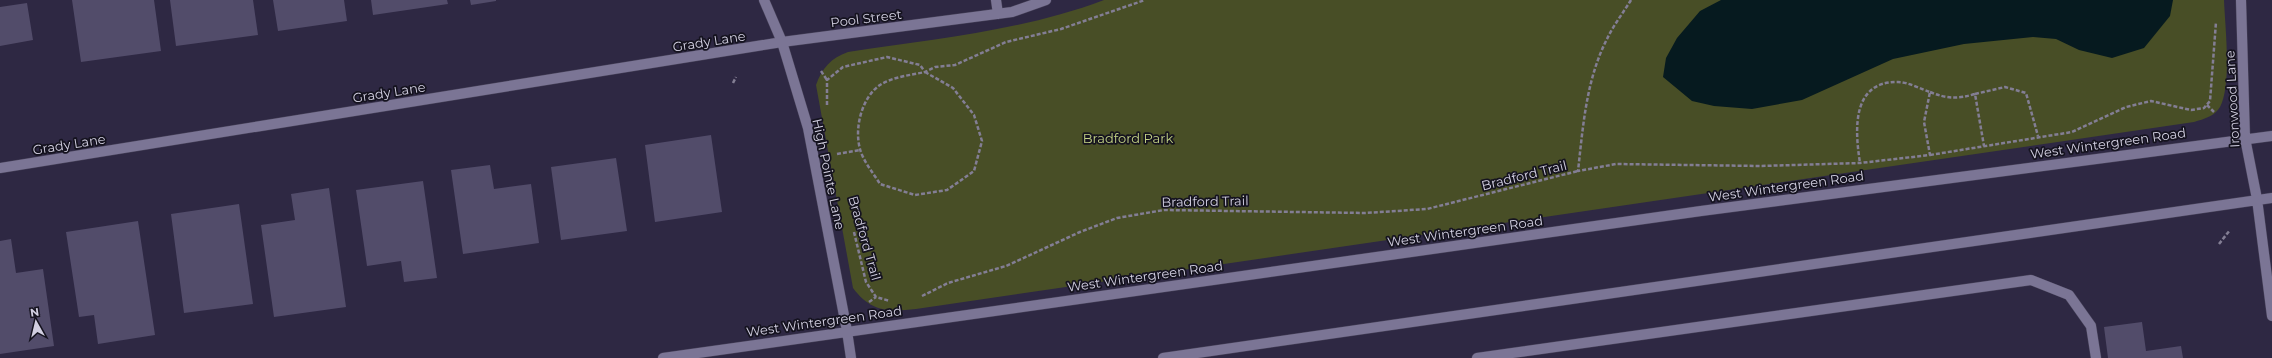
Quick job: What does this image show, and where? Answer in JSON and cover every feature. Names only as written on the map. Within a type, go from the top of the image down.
[{"type":"street","name":"High Pointe Lane","points":[[764,0],[782,42],[808,128],[851,358]]},
{"type":"street","points":[[996,0],[998,14]]},
{"type":"street","name":"Pool Street","points":[[782,42],[1012,12],[1046,0]]},
{"type":"street","name":"Ironwood Lane","points":[[2241,0],[2245,138],[2256,199],[2272,316]]},
{"type":"street","name":"Grady Lane","points":[[0,168],[782,42]]},
{"type":"street","name":"West Wintergreen Road","points":[[663,358],[1701,211],[2245,138],[2272,136]]},
{"type":"street","points":[[1163,358],[2256,199],[2272,198]]},
{"type":"street","points":[[1476,358],[2031,280],[2069,295],[2091,326],[2096,358]]},
{"type":"path","points":[[827,80],[843,67],[887,57],[920,65],[925,72],[953,88],[974,115],[982,141],[974,171],[947,190],[915,195],[880,184],[860,150],[858,125],[866,100],[880,85],[899,78],[925,72],[935,67],[955,65],[1006,42],[1061,30],[1145,0]]},
{"type":"path","name":"Bradford Trail","points":[[1578,172],[1584,118],[1592,79],[1607,40],[1631,0]]},
{"type":"path","points":[[2214,112],[2207,105],[2210,101],[2216,16]]},
{"type":"path","points":[[821,71],[827,80],[828,108]]},
{"type":"path","points":[[733,83],[736,77]]},
{"type":"path","points":[[1860,163],[1856,135],[1858,113],[1868,92],[1886,83],[1900,82],[1945,98],[1958,99],[2005,87],[2026,93],[2038,136]]},
{"type":"path","points":[[1930,92],[1924,122],[1930,154]]},
{"type":"path","points":[[1975,94],[1984,146]]},
{"type":"path","name":"Bradford Trail","points":[[921,296],[948,283],[1006,266],[1080,232],[1117,218],[1164,210],[1365,213],[1427,209],[1616,164],[1761,166],[1860,163],[1930,154],[2038,136],[2072,132],[2126,107],[2151,101],[2191,110],[2204,108],[2207,105]]},
{"type":"path","points":[[833,148],[834,155],[860,150]]},
{"type":"path","name":"Bradford Trail","points":[[850,225],[857,237],[866,282],[876,297],[896,302]]},
{"type":"path","points":[[2219,244],[2230,230]]},
{"type":"path","points":[[869,302],[876,297]]},
{"type":"green space","name":"Bradford Park","points":[[1104,0],[2224,0],[2227,70],[2224,97],[2220,107],[2209,117],[2194,122],[916,309],[881,309],[866,302],[853,288],[816,85],[824,69],[837,57],[848,52],[1010,27],[1073,11]]},
{"type":"water","points":[[1721,0],[2173,0],[2170,16],[2144,48],[2112,58],[2079,50],[2056,39],[2033,37],[1964,44],[1893,59],[1802,100],[1752,109],[1714,106],[1692,101],[1663,77],[1666,58],[1677,38],[1700,11]]},
{"type":"building","points":[[72,0],[154,0],[161,51],[81,62]]},
{"type":"building","points":[[170,0],[253,0],[258,35],[176,46]]},
{"type":"building","points":[[273,0],[344,0],[347,21],[278,31]]},
{"type":"building","points":[[371,0],[447,0],[448,4],[373,15]]},
{"type":"building","points":[[470,0],[496,0],[496,1],[471,5]]},
{"type":"building","points":[[27,3],[33,40],[0,46],[0,7]]},
{"type":"building","points":[[711,135],[722,212],[655,222],[645,145]]},
{"type":"building","points":[[616,158],[627,231],[561,240],[551,167]]},
{"type":"building","points":[[490,165],[494,189],[531,184],[539,243],[463,254],[451,170]]},
{"type":"building","points":[[423,181],[437,278],[404,282],[401,261],[367,266],[356,190]]},
{"type":"building","points":[[329,188],[346,307],[274,317],[261,225],[295,220],[291,194]]},
{"type":"building","points":[[239,204],[253,304],[184,313],[171,214]]},
{"type":"building","points":[[138,221],[155,335],[98,344],[94,315],[79,317],[66,232]]},
{"type":"building","points":[[11,239],[16,273],[43,269],[54,346],[0,354],[0,241]]},
{"type":"building","points":[[2142,322],[2146,351],[2181,346],[2183,358],[2108,358],[2104,327]]}]
